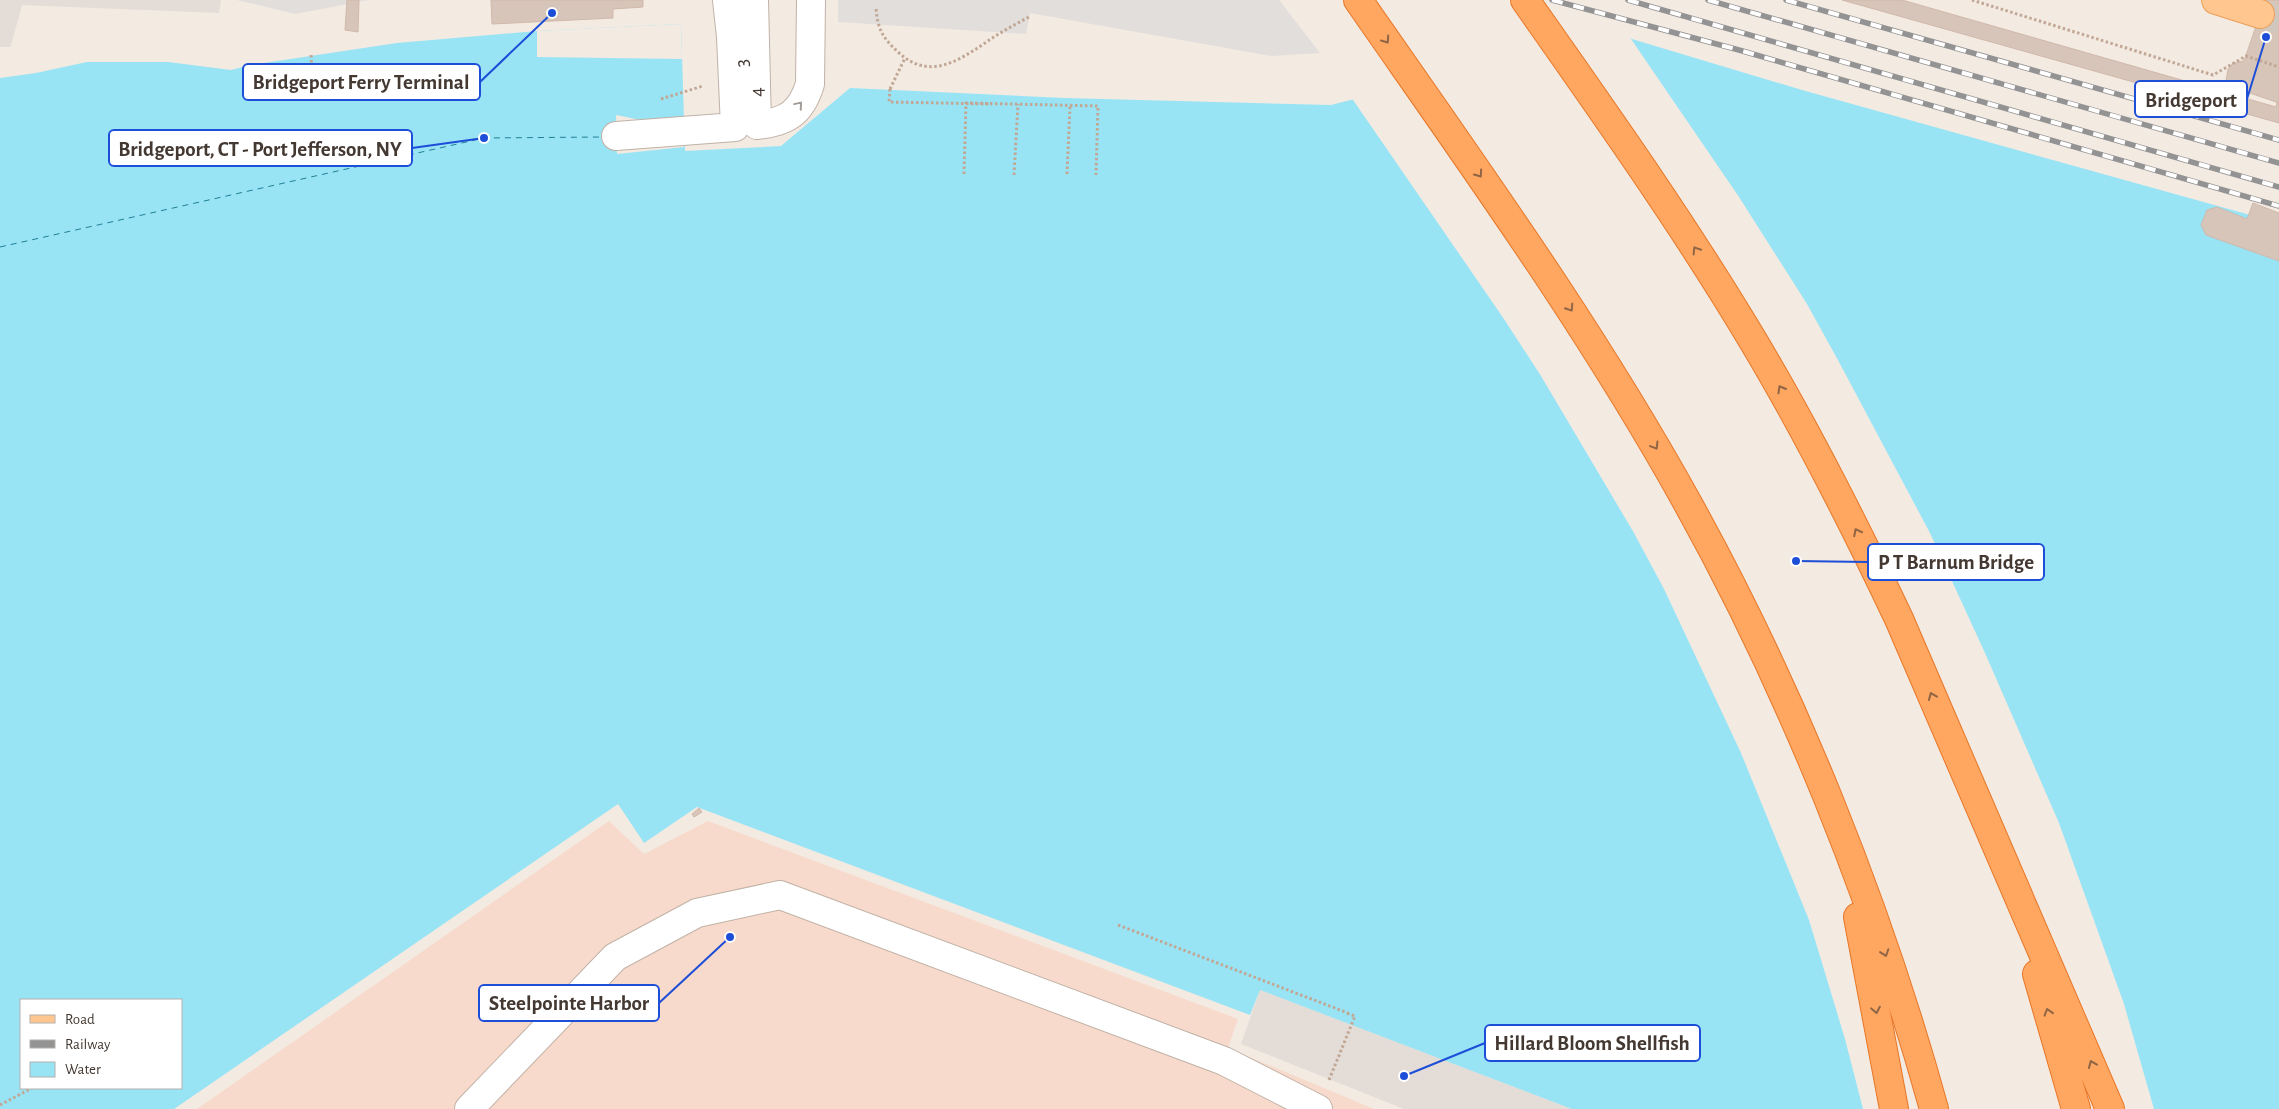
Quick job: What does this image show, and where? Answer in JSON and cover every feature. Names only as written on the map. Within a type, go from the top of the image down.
[{"type":"highway","points":[[1358,0],[1555,286],[1657,450],[1688,504],[1753,631],[1808,753],[1844,842],[1887,959],[1934,1109]]},
{"type":"highway","points":[[1525,0],[1685,232],[1784,394],[1872,562],[1952,740],[2110,1109]]},
{"type":"highway","points":[[1952,740],[1996,854],[2027,945],[2076,1109]]},
{"type":"highway","points":[[1844,842],[1894,1109]]},
{"type":"main road","points":[[2216,0],[2260,14]]},
{"type":"lane","name":"4","points":[[746,126],[754,0]]},
{"type":"lane","points":[[616,136],[746,126],[774,123],[787,119],[806,97],[810,84],[811,0]]},
{"type":"lane","points":[[728,2],[746,126]]},
{"type":"lane","points":[[469,1109],[615,956],[697,913],[780,894],[1224,1061],[1318,1109]]},
{"type":"path","points":[[1972,0],[2213,75],[2246,56],[2279,67]]},
{"type":"path","points":[[876,9],[877,25],[881,32],[905,58],[921,65],[941,66],[961,60],[1029,17]]},
{"type":"path","points":[[311,56],[313,89]]},
{"type":"path","points":[[905,58],[890,89],[890,102],[1098,106],[1096,175]]},
{"type":"path","points":[[266,91],[320,89]]},
{"type":"path","points":[[964,174],[966,103],[992,104]]},
{"type":"path","points":[[1014,174],[1018,104]]},
{"type":"path","points":[[1067,174],[1070,106]]},
{"type":"path","points":[[1118,925],[1355,1016],[1318,1109]]},
{"type":"path","points":[[1274,985],[1348,1014]]},
{"type":"path","points":[[0,1105],[30,1089]]},
{"type":"shaded area","points":[[0,0],[221,0],[219,13],[22,5],[10,49],[0,48]]},
{"type":"shaded area","points":[[237,0],[369,0],[295,14]]},
{"type":"shaded area","points":[[838,0],[1279,0],[1320,53],[1271,56],[1030,13],[1026,34],[838,22]]},
{"type":"shaded area","points":[[609,821],[644,854],[708,821],[1238,1019],[1228,1048],[1374,1109],[197,1109]]},
{"type":"shaded area","points":[[1260,990],[1572,1109],[1404,1109],[1241,1044]]},
{"type":"water","points":[[681,24],[685,151],[781,146],[850,88],[1065,98],[1331,105],[1612,33],[1802,90],[2279,223],[2279,1109],[1572,1109],[1260,990],[1250,1015],[697,807],[644,843],[618,804],[174,1109],[0,1109],[0,49],[222,49],[250,65],[397,43],[537,31]]},
{"type":"pier","points":[[132,10],[195,28],[248,60],[250,65],[231,70],[168,62],[87,62],[36,73],[0,78],[0,47],[11,47],[12,43],[15,43],[22,23]]},
{"type":"pier","points":[[681,24],[682,59],[537,57],[537,31]]},
{"type":"pier","points":[[1611,31],[1629,36],[1739,197],[1807,304],[1930,533],[2059,823],[2124,1004],[2154,1109],[1863,1109],[1845,1039],[1809,920],[1741,753],[1664,589],[1634,533],[1541,376],[1504,319],[1351,97]]},
{"type":"pier","points":[[616,115],[666,125],[684,124],[684,147],[617,154]]},
{"type":"building","points":[[347,0],[359,0],[358,32],[345,30]]},
{"type":"building","points":[[491,0],[643,0],[643,7],[613,9],[613,18],[492,24]]},
{"type":"building","points":[[1842,0],[1902,0],[2276,107],[2277,102],[2279,103],[2279,123]]},
{"type":"building","points":[[2265,0],[2279,0],[2279,103],[2232,87],[2226,81],[2228,69],[2233,63],[2244,61]]},
{"type":"building","points":[[2253,203],[2279,213],[2279,261],[2206,235],[2201,225],[2207,210],[2217,207],[2247,219]]},
{"type":"building","points":[[699,808],[702,812],[694,817],[692,814]]},
{"type":"ferry route","points":[[0,247],[484,138],[602,137]]},
{"type":"tunnel","points":[[2260,14],[2279,20]]},
{"type":"railway","points":[[1552,0],[1739,50],[2279,206]]},
{"type":"railway","points":[[1628,0],[2279,187]]},
{"type":"railway","points":[[1708,0],[2279,163]]},
{"type":"railway","points":[[1786,0],[2279,140]]},
{"type":"place","name":"Bridgeport Ferry Terminal","points":[[552,13]]},
{"type":"place","name":"Bridgeport","points":[[2266,37]]},
{"type":"place","name":"Bridgeport, CT - Port Jefferson, NY","points":[[484,138]]},
{"type":"place","name":"P T Barnum Bridge","points":[[1796,561]]},
{"type":"place","name":"Steelpointe Harbor","points":[[730,937]]},
{"type":"place","name":"Hillard Bloom Shellfish","points":[[1404,1076]]}]
